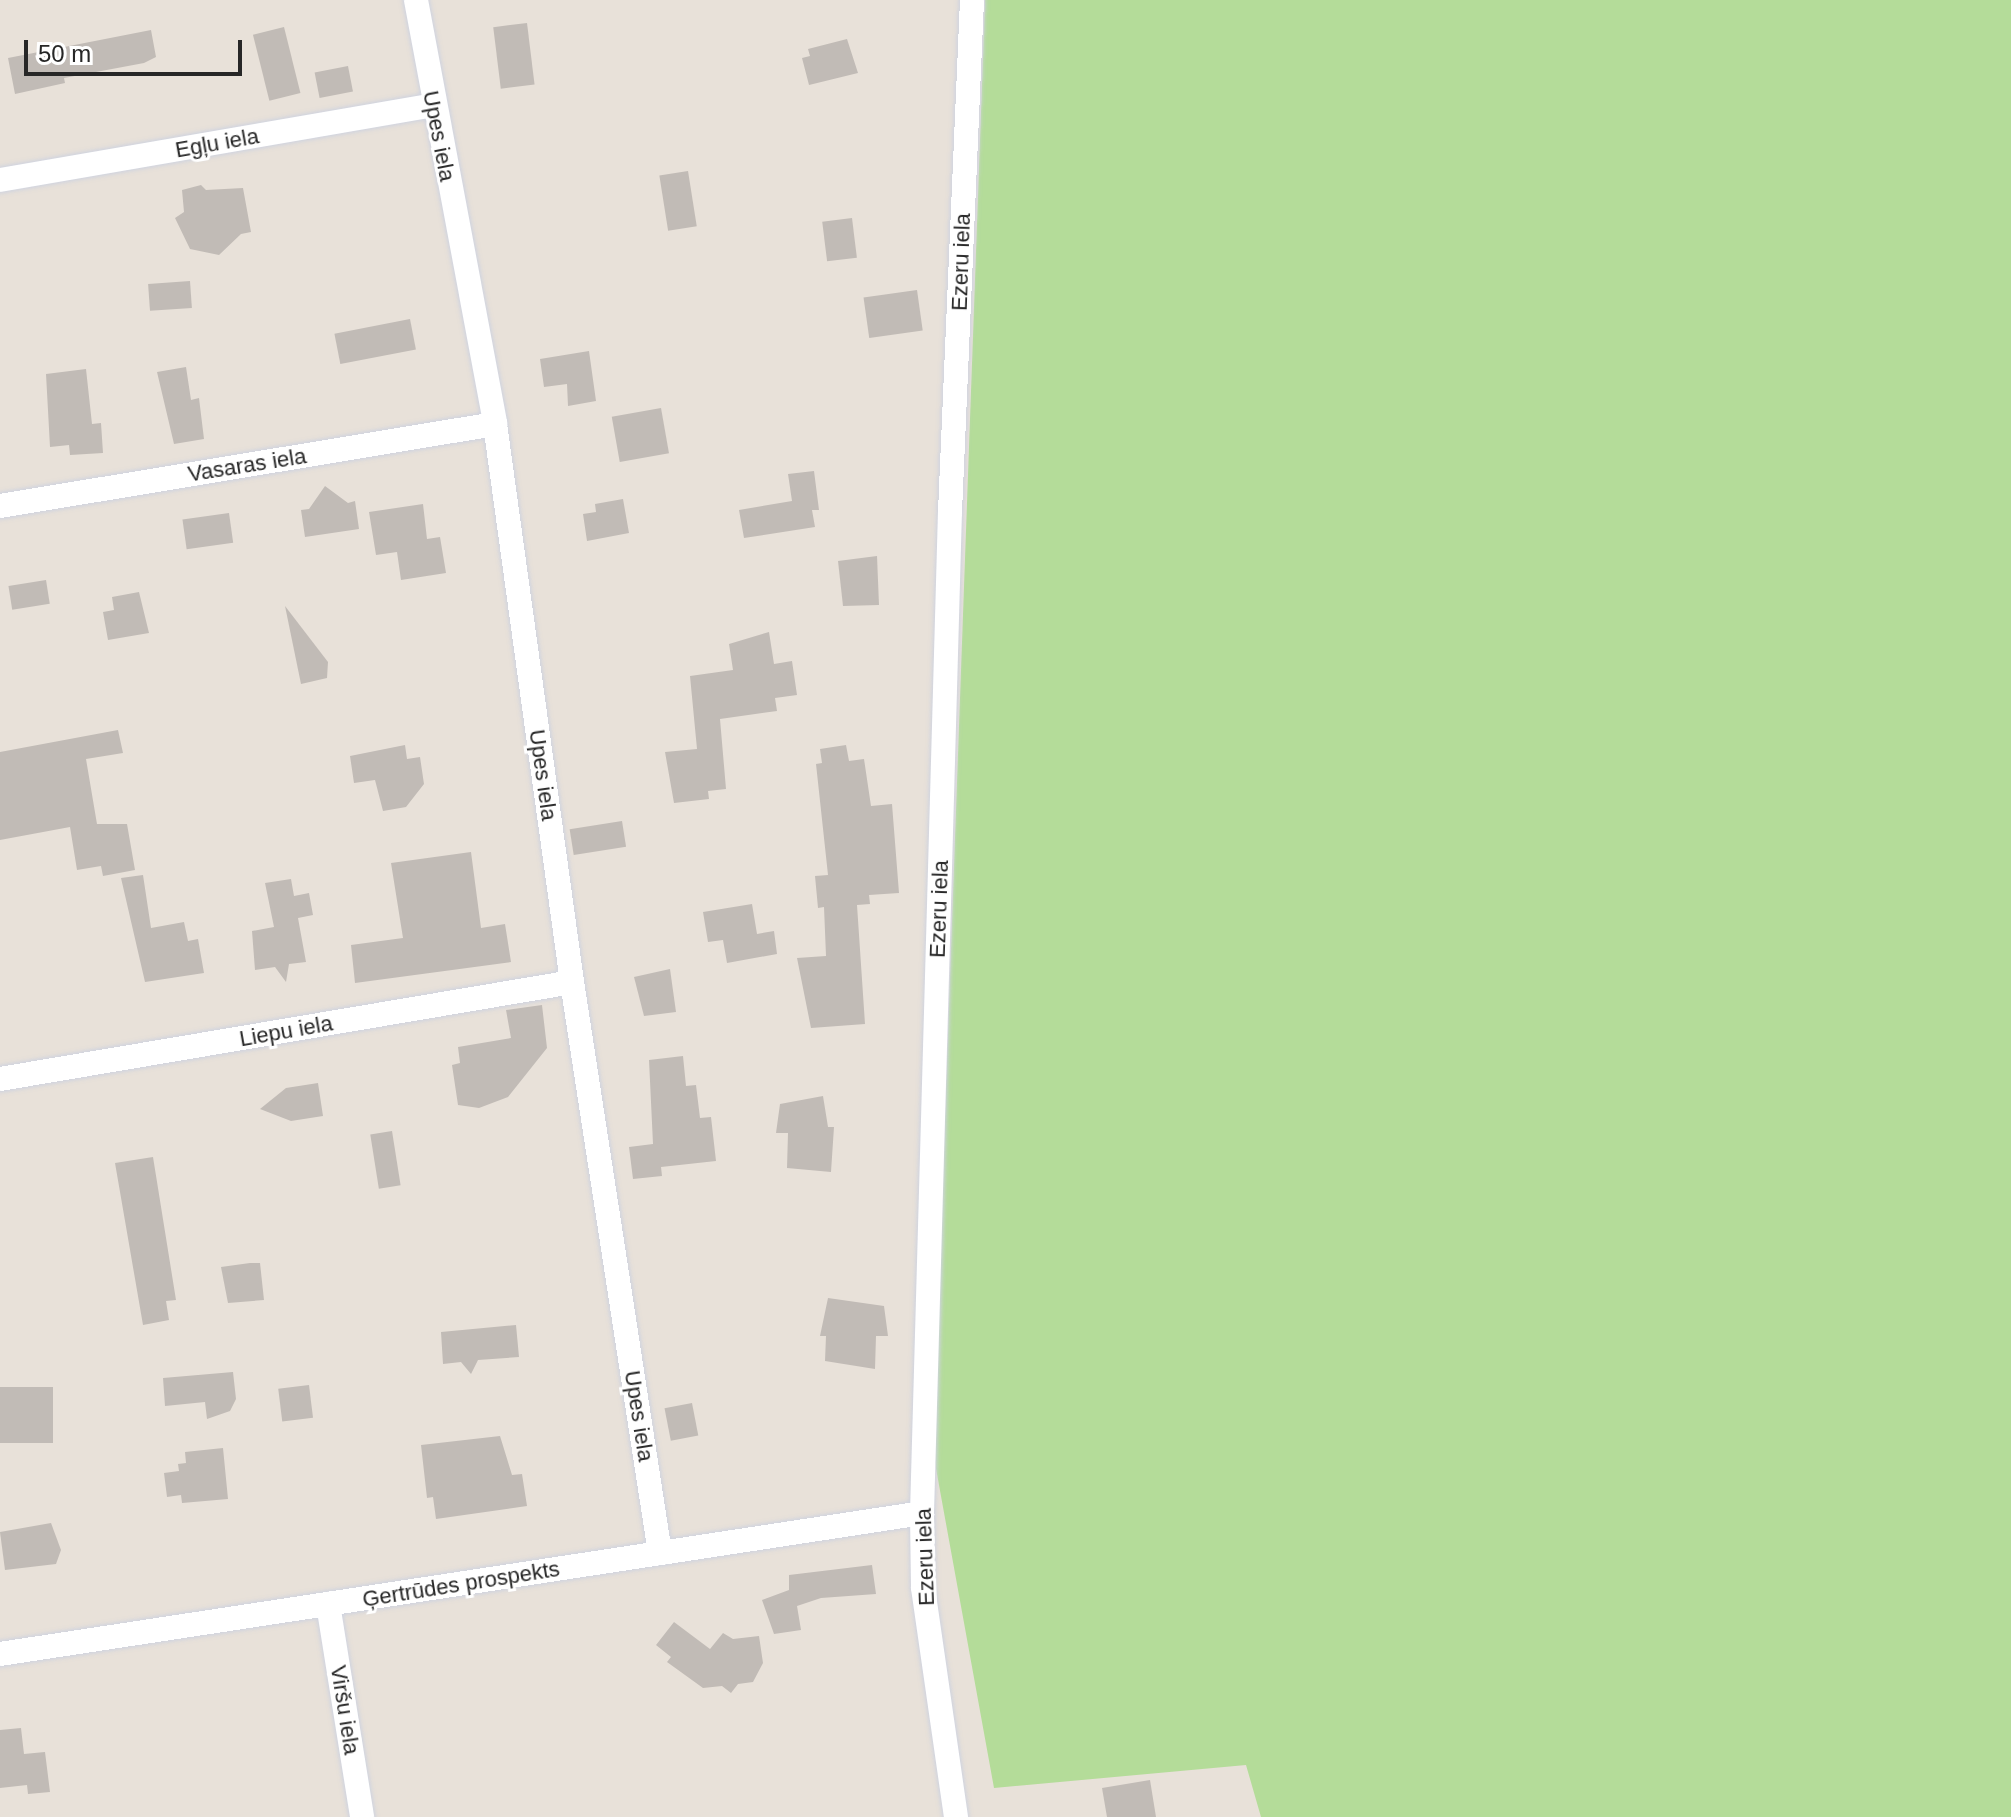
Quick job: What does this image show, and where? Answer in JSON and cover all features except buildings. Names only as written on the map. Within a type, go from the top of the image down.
[{"type":"street","name":"Upes iela","points":[[416,0],[433,105],[495,424],[572,982],[660,1553]]},
{"type":"street","name":"Ezeru iela","points":[[956,1817],[923,1587],[922,1513],[950,512],[972,0]]},
{"type":"street","name":"Egļu iela","points":[[0,180],[433,105]]},
{"type":"street","name":"Vasaras iela","points":[[0,506],[495,424]]},
{"type":"street","name":"Liepu iela","points":[[0,1079],[572,982]]},
{"type":"street","name":"Ģertrūdes prospekts","points":[[0,1654],[922,1513]]},
{"type":"street","name":"Viršu iela","points":[[328,1604],[362,1817]]},
{"type":"green space","points":[[985,0],[2011,0],[2011,1817],[1261,1817],[1246,1765],[994,1788],[933,1452]]}]
